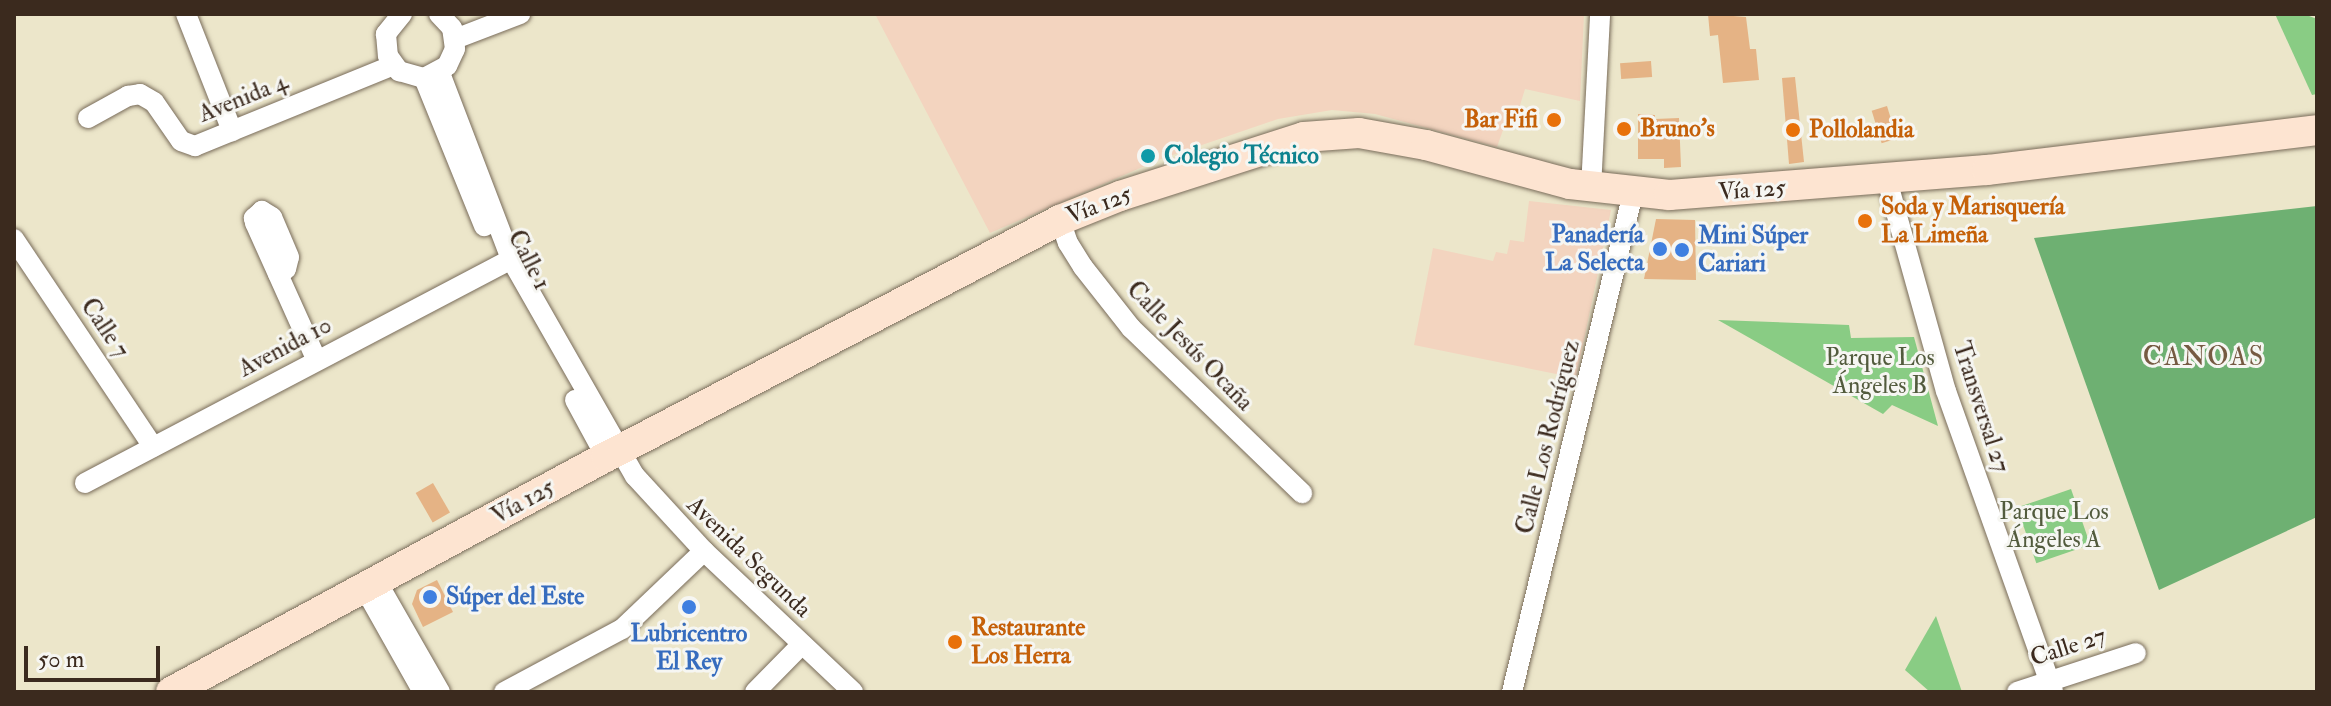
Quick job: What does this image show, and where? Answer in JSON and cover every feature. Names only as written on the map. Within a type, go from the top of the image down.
[{"type":"main road","name":"Vía 125","points":[[171,692],[612,453],[1060,220],[1120,196],[1327,132],[1359,133],[1426,145],[1591,188],[1669,195],[1887,180],[2317,130]]},
{"type":"street","points":[[186,14],[232,131]]},
{"type":"street","points":[[398,15],[386,34],[385,45],[393,65],[407,76],[432,76],[452,58],[455,39],[452,28],[439,14]]},
{"type":"street","points":[[455,39],[520,14]]},
{"type":"street","points":[[1591,188],[1600,14]]},
{"type":"street","name":"Avenida 4","points":[[88,118],[128,96],[140,94],[154,102],[181,141],[195,146],[393,65]]},
{"type":"street","name":"Calle 1","points":[[432,76],[505,262],[612,453]]},
{"type":"street","name":"Transversal 27","points":[[1887,180],[1946,391],[2051,686]]},
{"type":"street","name":"Calle Los Rodríguez","points":[[1512,692],[1633,193]]},
{"type":"street","name":"Calle Jesús Ocaña","points":[[1060,220],[1068,243],[1083,267],[1131,328],[1302,493]]},
{"type":"street","name":"Calle 7","points":[[14,239],[153,447]]},
{"type":"street","name":"Avenida 10","points":[[85,483],[505,262]]},
{"type":"street","points":[[278,274],[316,359]]},
{"type":"street","name":"Avenida Segunda","points":[[612,453],[704,551],[853,692]]},
{"type":"street","points":[[504,692],[622,629],[704,551]]},
{"type":"street","points":[[371,586],[423,692]]},
{"type":"street","points":[[371,586],[440,692]]},
{"type":"street","points":[[755,692],[802,644]]},
{"type":"street","name":"Calle 27","points":[[2017,692],[2051,686],[2136,653]]},
{"type":"shaded area","points":[[875,14],[1584,14],[1580,101],[1525,89],[1517,115],[1509,113],[1497,147],[1375,114],[1332,110],[1278,119],[1161,159],[990,233]]},
{"type":"shaded area","points":[[1529,201],[1611,210],[1576,378],[1414,345],[1433,248],[1493,261],[1496,252],[1507,254],[1510,240],[1524,242]]},
{"type":"green space","points":[[2275,14],[2304,14],[2317,19],[2317,94],[2312,95]]},
{"type":"green space","points":[[2317,206],[2317,517],[2159,590],[2034,238]]},
{"type":"green space","name":"Parque Los Ángeles B","points":[[1718,320],[1849,325],[1851,338],[1914,337],[1938,426],[1892,405],[1883,414]]},
{"type":"green space","name":"Parque Los Ángeles A","points":[[2071,489],[2090,545],[2036,563],[2017,508]]},
{"type":"green space","points":[[1936,616],[1962,692],[1930,692],[1905,670]]},
{"type":"building","points":[[1708,14],[1746,17],[1750,49],[1756,49],[1759,80],[1723,83],[1718,35],[1710,36]]},
{"type":"building","points":[[1651,61],[1652,77],[1621,79],[1620,63]]},
{"type":"building","name":"Pollolandia","points":[[1795,77],[1804,162],[1789,164],[1782,78]]},
{"type":"building","points":[[1887,106],[1897,139],[1882,143],[1872,111]]},
{"type":"building","points":[[1638,114],[1655,115],[1655,119],[1679,118],[1681,167],[1664,168],[1664,159],[1638,159]]},
{"type":"building","points":[[1656,219],[1695,220],[1696,280],[1644,279]]},
{"type":"building","points":[[433,483],[450,512],[433,522],[416,493]]},
{"type":"building","name":"Súper del Este","points":[[437,580],[453,612],[423,627],[412,604],[417,590]]},
{"type":"place","name":"Bar Fifi","points":[[1554,120]]},
{"type":"place","name":"Bruno's","points":[[1624,129]]},
{"type":"place","name":"Pollolandia","points":[[1793,130]]},
{"type":"place","name":"Colegio Técnico","points":[[1148,156]]},
{"type":"place","name":"Soda y Marisquería La Limeña","points":[[1865,221]]},
{"type":"place","name":"Panadería La Selecta","points":[[1660,249]]},
{"type":"place","name":"Mini Súper Cariari","points":[[1682,250]]},
{"type":"place","name":"Súper del Este","points":[[430,597]]},
{"type":"place","name":"Lubricentro El Rey","points":[[689,607]]},
{"type":"place","name":"Restaurante Los Herra","points":[[955,642]]},
{"type":"district","name":"CANOAS","points":[[2204,358]]}]
